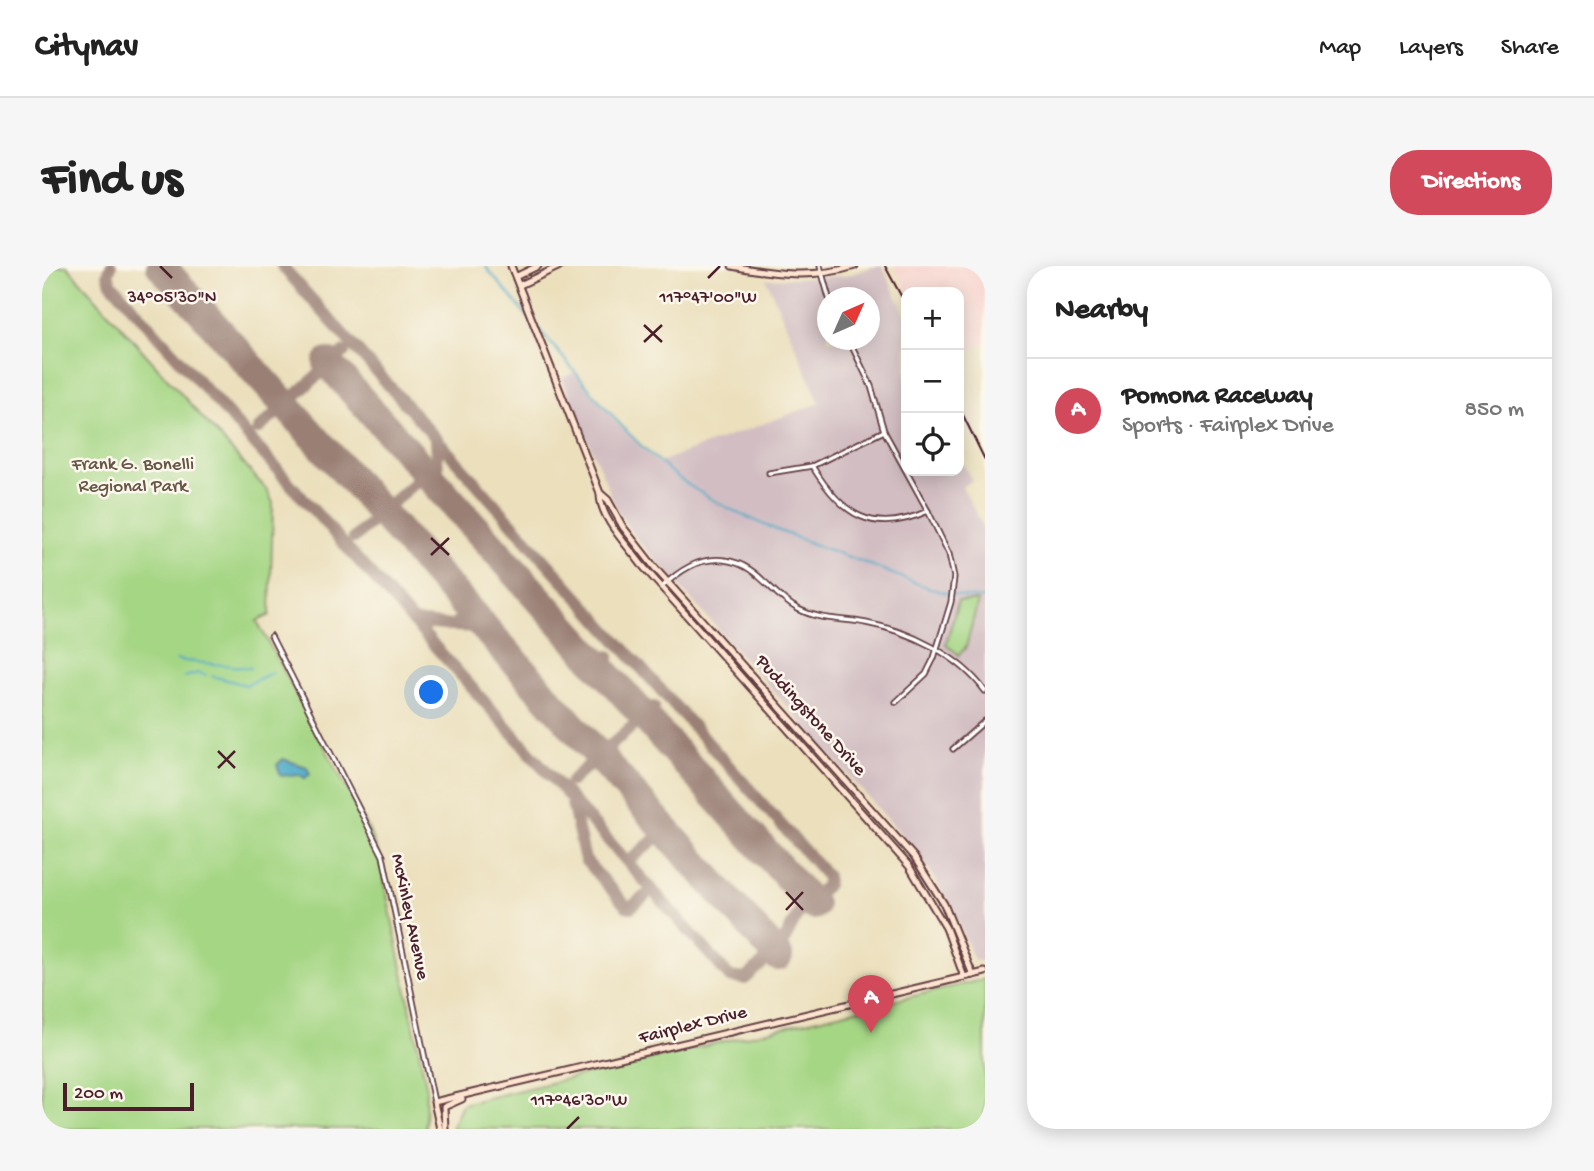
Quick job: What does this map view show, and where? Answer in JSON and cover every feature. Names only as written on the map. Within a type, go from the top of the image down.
[{"type":"street","name":"Puddingstone Drive","points":[[512,266],[600,493],[600,500],[616,531],[662,587],[909,866],[946,928],[964,977]]},
{"type":"street","points":[[516,276],[538,266]]},
{"type":"street","points":[[520,285],[560,266]]},
{"type":"street","points":[[732,266],[767,274],[822,274],[855,266]]},
{"type":"street","points":[[820,266],[826,287]]},
{"type":"street","points":[[854,350],[871,386],[884,431],[929,511],[949,554],[954,589],[937,650],[926,674],[896,702]]},
{"type":"street","points":[[769,473],[813,466],[884,431]]},
{"type":"street","points":[[813,466],[829,494],[851,513],[879,522],[904,522],[929,511]]},
{"type":"street","name":"Puddingstone Drive","points":[[600,493],[608,500],[633,540],[668,582],[914,857],[944,904],[973,975]]},
{"type":"street","points":[[662,587],[681,571],[704,561],[735,562],[753,570],[781,598],[804,612],[833,621],[868,623],[937,650],[957,663],[985,691]]},
{"type":"street","name":"McKinley Avenue","points":[[271,636],[383,856],[434,1102]]},
{"type":"street","points":[[953,749],[965,735],[985,721]]},
{"type":"street","name":"Fairplex Drive","points":[[434,1102],[985,972]]},
{"type":"street","points":[[443,1129],[442,1111],[445,1106],[481,1091]]},
{"type":"street","points":[[434,1102],[443,1129]]},
{"type":"shaded area","points":[[882,266],[901,306],[901,476],[964,476],[964,465],[972,481],[962,486],[985,531],[985,962],[974,960],[953,910],[930,870],[911,845],[631,532],[616,507],[562,378],[574,373],[614,420],[657,463],[820,403],[766,279],[845,276]]},
{"type":"shaded area","points":[[894,266],[985,266],[985,342],[964,354],[964,287],[905,287]]},
{"type":"green space","name":"Frank G. Bonelli Regional Park","points":[[42,266],[67,266],[267,490],[273,503],[270,615],[257,621],[367,826],[379,856],[426,1085],[425,1129],[42,1129]]},
{"type":"green space","points":[[958,601],[978,601],[966,647],[959,655],[946,644]]},
{"type":"green space","points":[[985,979],[985,1129],[451,1129],[462,1104]]},
{"type":"water","points":[[283,759],[307,767],[310,774],[305,778],[298,774],[281,776],[277,765]]},
{"type":"waterway","points":[[485,266],[529,318]]},
{"type":"waterway","points":[[538,328],[629,434],[693,488],[756,521],[911,581],[955,595],[985,598]]},
{"type":"waterway","points":[[176,660],[251,668]]},
{"type":"waterway","points":[[212,676],[246,685],[273,672]]},
{"type":"waterway","points":[[184,677],[198,673],[206,675]]},
{"type":"taxiway","points":[[111,266],[108,274],[111,283],[730,977],[745,979],[781,947],[801,908],[827,885],[827,876],[282,266]]},
{"type":"taxiway","points":[[296,395],[344,352]]},
{"type":"taxiway","points":[[296,395],[292,405],[295,415],[285,412],[275,414],[277,396],[287,398],[296,395]]},
{"type":"taxiway","points":[[258,429],[275,414]]},
{"type":"taxiway","points":[[436,439],[439,487]]},
{"type":"taxiway","points":[[415,461],[419,474],[415,482],[429,480],[440,488]]},
{"type":"taxiway","points":[[392,503],[415,482]]},
{"type":"taxiway","points":[[370,500],[384,505],[392,503],[388,513],[391,523]]},
{"type":"taxiway","points":[[370,500],[375,510],[371,522],[381,519],[391,523]]},
{"type":"taxiway","points":[[354,538],[371,522]]},
{"type":"taxiway","points":[[462,602],[464,615],[453,626],[480,627],[491,635]]},
{"type":"taxiway","points":[[413,622],[453,626]]},
{"type":"taxiway","points":[[594,660],[601,663],[609,656],[609,669],[614,682]]},
{"type":"taxiway","points":[[634,705],[643,709],[654,707],[651,715],[653,726],[634,725],[637,716],[634,705]]},
{"type":"taxiway","points":[[610,746],[634,725]]},
{"type":"taxiway","points":[[590,745],[592,755],[589,765],[607,764]]},
{"type":"taxiway","points":[[592,747],[610,746],[606,763]]},
{"type":"taxiway","points":[[571,781],[589,765]]},
{"type":"taxiway","points":[[572,803],[585,860],[626,906],[631,907],[645,896]]},
{"type":"taxiway","points":[[656,819],[658,828],[655,839],[672,837]]},
{"type":"taxiway","points":[[635,856],[655,839]]},
{"type":"runway","points":[[161,266],[778,956]]},
{"type":"runway","points":[[328,363],[813,905]]},
{"type":"railway","points":[[885,266],[901,296]]},
{"type":"railway","points":[[962,413],[985,460]]},
{"type":"place","name":"Pomona Raceway","points":[[871,1033]]}]
